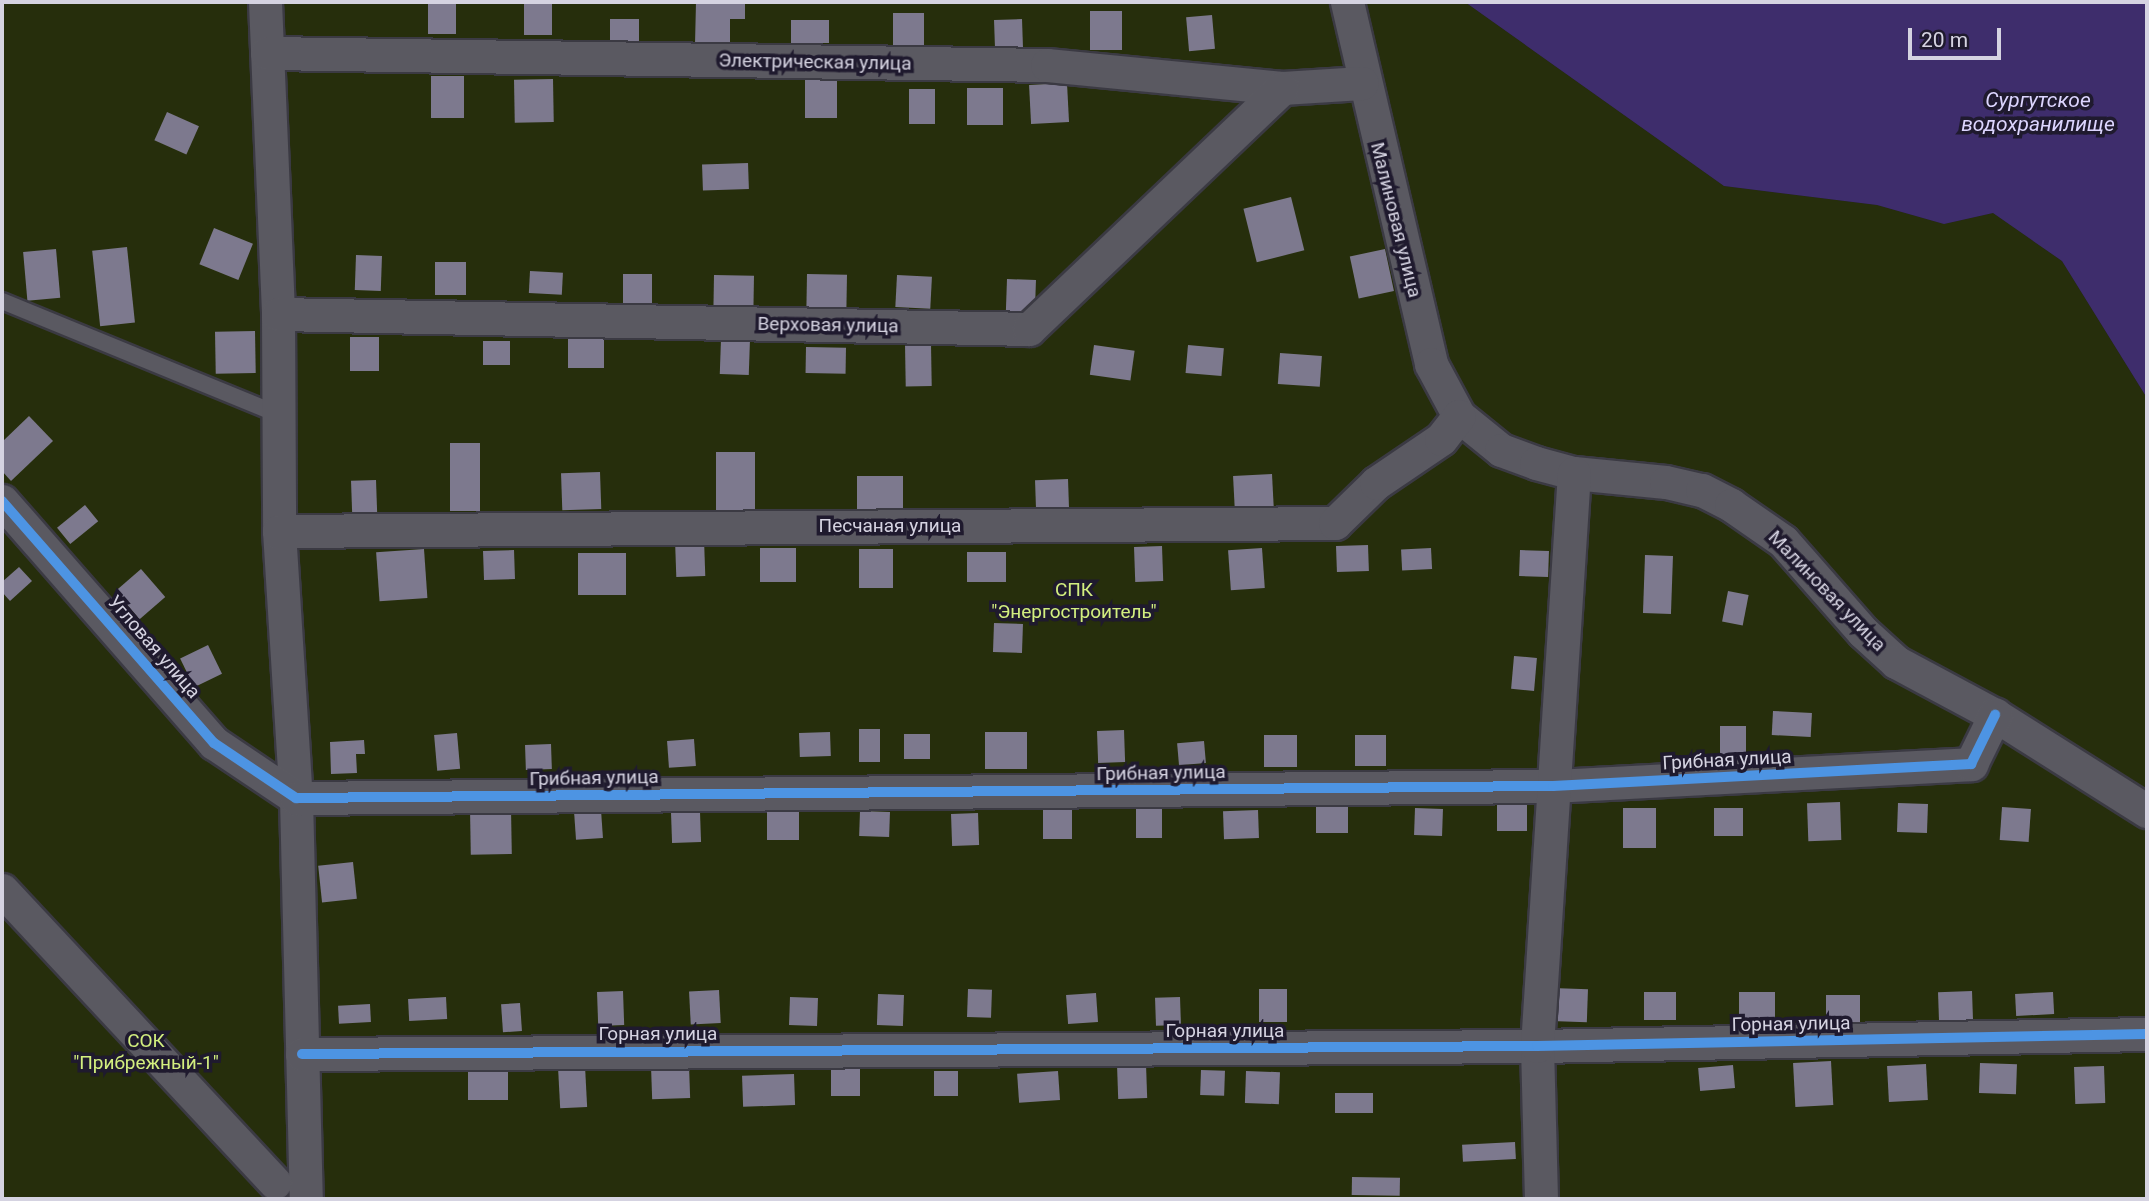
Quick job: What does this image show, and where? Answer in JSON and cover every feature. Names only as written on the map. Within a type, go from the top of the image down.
[{"type":"street","points":[[265,2],[278,314],[275,413],[279,531],[296,798],[306,1199]]},
{"type":"street","name":"Малиновая улица","points":[[1347,2],[1362,83],[1431,364],[1459,416],[1501,450],[1574,473],[1666,482],[1702,490],[1740,511],[1783,541],[1863,632],[1896,662],[1995,715],[2147,811]]},
{"type":"street","name":"Электрическая улица","points":[[267,52],[1047,65],[1282,88],[1362,83]]},
{"type":"street","name":"Верховая улица","points":[[278,314],[1029,329],[1282,88]]},
{"type":"street","name":"Песчаная улица","points":[[279,531],[1335,523],[1376,483],[1441,439],[1459,416]]},
{"type":"street","points":[[1541,1199],[1537,1046],[1574,473]]},
{"type":"street","name":"Угловая улица","points":[[2,501],[214,743],[296,798]]},
{"type":"street","name":"Грибная улица","points":[[296,798],[1553,786],[1971,764],[1995,715]]},
{"type":"street","points":[[2,890],[275,1183]]},
{"type":"street","name":"Горная улица","points":[[302,1054],[1537,1046],[2147,1034]]},
{"type":"lane","points":[[2,301],[275,413]]},
{"type":"green space","name":"СПК \"Энергостроитель\"","points":[[2,2],[1465,2],[1724,186],[1877,205],[1944,224],[1993,213],[2062,261],[2147,398],[2147,1199],[2,1199]]},
{"type":"water","name":"Сургутское водохранилище","points":[[1465,2],[2147,2],[2147,398],[2062,261],[1993,213],[1944,224],[1877,205],[1724,186]]},
{"type":"building","points":[[428,2],[456,2],[456,34],[428,34]]},
{"type":"building","points":[[524,2],[552,2],[552,35],[524,35]]},
{"type":"building","points":[[696,2],[745,2],[745,19],[730,19],[730,44],[695,44]]},
{"type":"building","points":[[1090,11],[1122,11],[1122,50],[1090,50]]},
{"type":"building","points":[[893,13],[924,13],[924,49],[893,49]]},
{"type":"building","points":[[1212,15],[1215,49],[1189,51],[1186,17]]},
{"type":"building","points":[[610,19],[639,19],[639,43],[610,43]]},
{"type":"building","points":[[1022,19],[1023,50],[995,51],[994,20]]},
{"type":"building","points":[[791,20],[829,20],[829,43],[791,43]]},
{"type":"building","points":[[431,76],[464,76],[464,118],[431,118]]},
{"type":"building","points":[[553,79],[554,122],[515,123],[514,80]]},
{"type":"building","points":[[805,80],[837,80],[837,118],[805,118]]},
{"type":"building","points":[[1067,83],[1069,122],[1031,124],[1029,85]]},
{"type":"building","points":[[967,88],[1003,88],[1003,125],[967,125]]},
{"type":"building","points":[[909,89],[935,89],[935,124],[909,124]]},
{"type":"building","points":[[167,112],[199,126],[186,155],[154,140]]},
{"type":"building","points":[[748,163],[749,189],[703,191],[702,165]]},
{"type":"building","points":[[1291,197],[1304,250],[1257,262],[1243,209]]},
{"type":"building","points":[[214,228],[253,244],[238,280],[199,264]]},
{"type":"building","points":[[127,247],[135,323],[100,326],[92,251]]},
{"type":"building","points":[[56,249],[60,298],[27,301],[23,252]]},
{"type":"building","points":[[1385,249],[1394,291],[1359,299],[1350,256]]},
{"type":"building","points":[[356,255],[382,256],[381,291],[355,290]]},
{"type":"building","points":[[435,262],[466,262],[466,295],[435,295]]},
{"type":"building","points":[[530,271],[563,273],[562,295],[529,293]]},
{"type":"building","points":[[623,274],[652,274],[652,303],[623,303]]},
{"type":"building","points":[[807,274],[847,275],[846,311],[806,310]]},
{"type":"building","points":[[714,275],[754,276],[753,309],[713,308]]},
{"type":"building","points":[[897,275],[932,277],[930,309],[895,307]]},
{"type":"building","points":[[1007,279],[1036,280],[1035,315],[1006,314]]},
{"type":"building","points":[[255,331],[256,373],[216,374],[215,332]]},
{"type":"building","points":[[350,337],[379,337],[379,371],[350,371]]},
{"type":"building","points":[[568,337],[604,337],[604,368],[568,368]]},
{"type":"building","points":[[721,339],[750,340],[749,375],[720,374]]},
{"type":"building","points":[[483,341],[510,341],[510,365],[483,365]]},
{"type":"building","points":[[905,344],[931,344],[932,386],[906,386]]},
{"type":"building","points":[[1094,345],[1135,351],[1130,380],[1090,375]]},
{"type":"building","points":[[1188,345],[1224,348],[1221,376],[1186,373]]},
{"type":"building","points":[[806,347],[846,348],[846,374],[806,373]]},
{"type":"building","points":[[1280,353],[1322,356],[1320,387],[1278,384]]},
{"type":"building","points":[[29,416],[53,441],[11,481],[2,471],[2,442]]},
{"type":"building","points":[[450,443],[480,443],[480,511],[450,511]]},
{"type":"building","points":[[716,452],[755,452],[755,517],[716,517]]},
{"type":"building","points":[[600,472],[601,509],[562,510],[561,473]]},
{"type":"building","points":[[1272,474],[1274,507],[1235,509],[1233,476]]},
{"type":"building","points":[[857,476],[903,476],[903,511],[857,511]]},
{"type":"building","points":[[1068,479],[1069,511],[1036,512],[1035,480]]},
{"type":"building","points":[[376,480],[377,517],[352,518],[351,481]]},
{"type":"building","points":[[85,505],[98,521],[70,544],[57,528]]},
{"type":"building","points":[[704,539],[705,576],[676,577],[675,540]]},
{"type":"building","points":[[1368,545],[1369,571],[1337,572],[1336,546]]},
{"type":"building","points":[[1162,546],[1163,581],[1135,582],[1134,547]]},
{"type":"building","points":[[760,548],[796,548],[796,582],[760,582]]},
{"type":"building","points":[[1262,548],[1265,588],[1231,590],[1228,550]]},
{"type":"building","points":[[1431,548],[1432,569],[1402,571],[1401,550]]},
{"type":"building","points":[[424,549],[427,598],[380,601],[376,552]]},
{"type":"building","points":[[859,549],[893,549],[893,588],[859,588]]},
{"type":"building","points":[[514,550],[515,579],[484,580],[483,551]]},
{"type":"building","points":[[1520,550],[1549,551],[1548,577],[1519,576]]},
{"type":"building","points":[[967,552],[1006,552],[1006,582],[967,582]]},
{"type":"building","points":[[578,553],[626,553],[626,595],[578,595]]},
{"type":"building","points":[[1645,555],[1673,556],[1671,614],[1643,613]]},
{"type":"building","points":[[19,567],[32,581],[10,601],[2,592],[2,582]]},
{"type":"building","points":[[141,569],[165,597],[140,619],[115,591]]},
{"type":"building","points":[[1728,591],[1749,595],[1743,625],[1722,621]]},
{"type":"building","points":[[994,623],[1023,624],[1022,653],[993,652]]},
{"type":"building","points":[[208,645],[222,674],[194,687],[180,659]]},
{"type":"building","points":[[1514,656],[1537,658],[1534,691],[1511,689]]},
{"type":"building","points":[[1773,711],[1812,713],[1811,737],[1772,735]]},
{"type":"building","points":[[1720,726],[1746,726],[1746,759],[1720,759]]},
{"type":"building","points":[[859,729],[880,729],[880,762],[859,762]]},
{"type":"building","points":[[1124,730],[1125,762],[1098,763],[1097,731]]},
{"type":"building","points":[[830,732],[831,756],[800,757],[799,733]]},
{"type":"building","points":[[985,732],[1027,732],[1027,769],[985,769]]},
{"type":"building","points":[[457,733],[460,769],[437,771],[434,735]]},
{"type":"building","points":[[904,734],[930,734],[930,759],[904,759]]},
{"type":"building","points":[[1264,735],[1297,735],[1297,767],[1264,767]]},
{"type":"building","points":[[1355,735],[1386,735],[1386,766],[1355,766]]},
{"type":"building","points":[[694,739],[696,766],[669,768],[667,741]]},
{"type":"building","points":[[364,740],[365,754],[356,754],[357,773],[331,774],[330,742]]},
{"type":"building","points":[[1204,741],[1206,763],[1179,765],[1177,743]]},
{"type":"building","points":[[551,744],[552,769],[526,770],[525,745]]},
{"type":"building","points":[[1497,800],[1527,800],[1527,831],[1497,831]]},
{"type":"building","points":[[1840,802],[1841,840],[1808,841],[1807,803]]},
{"type":"building","points":[[1898,803],[1928,804],[1927,833],[1897,832]]},
{"type":"building","points":[[1316,806],[1348,806],[1348,833],[1316,833]]},
{"type":"building","points":[[767,807],[799,807],[799,840],[767,840]]},
{"type":"building","points":[[2002,807],[2031,809],[2029,842],[2000,840]]},
{"type":"building","points":[[511,808],[512,854],[471,855],[470,809]]},
{"type":"building","points":[[1136,808],[1162,808],[1162,838],[1136,838]]},
{"type":"building","points":[[1415,808],[1443,809],[1442,836],[1414,835]]},
{"type":"building","points":[[1623,808],[1656,808],[1656,848],[1623,848]]},
{"type":"building","points":[[1714,808],[1743,808],[1743,836],[1714,836]]},
{"type":"building","points":[[601,810],[603,838],[576,840],[574,812]]},
{"type":"building","points":[[1043,810],[1072,810],[1072,839],[1043,839]]},
{"type":"building","points":[[1258,810],[1259,838],[1224,839],[1223,811]]},
{"type":"building","points":[[860,811],[890,812],[889,837],[859,836]]},
{"type":"building","points":[[700,812],[701,842],[672,843],[671,813]]},
{"type":"building","points":[[978,813],[979,845],[952,846],[951,814]]},
{"type":"building","points":[[353,862],[357,899],[322,902],[318,866]]},
{"type":"building","points":[[1552,988],[1588,989],[1587,1022],[1551,1021]]},
{"type":"building","points":[[968,989],[992,990],[991,1018],[967,1017]]},
{"type":"building","points":[[1259,989],[1287,989],[1287,1022],[1259,1022]]},
{"type":"building","points":[[719,990],[721,1023],[691,1025],[689,992]]},
{"type":"building","points":[[623,991],[624,1025],[598,1026],[597,992]]},
{"type":"building","points":[[1972,991],[1973,1020],[1939,1021],[1938,992]]},
{"type":"building","points":[[1644,992],[1676,992],[1676,1020],[1644,1020]]},
{"type":"building","points":[[1739,992],[1775,992],[1775,1023],[1739,1023]]},
{"type":"building","points":[[2053,992],[2054,1014],[2016,1016],[2015,994]]},
{"type":"building","points":[[1096,993],[1098,1022],[1068,1024],[1066,995]]},
{"type":"building","points":[[878,994],[904,995],[903,1026],[877,1025]]},
{"type":"building","points":[[1826,995],[1860,995],[1860,1024],[1826,1024]]},
{"type":"building","points":[[446,997],[447,1019],[409,1021],[408,999]]},
{"type":"building","points":[[790,997],[818,998],[817,1026],[789,1025]]},
{"type":"building","points":[[1180,997],[1181,1025],[1156,1026],[1155,998]]},
{"type":"building","points":[[520,1003],[522,1031],[503,1032],[501,1004]]},
{"type":"building","points":[[370,1004],[371,1022],[339,1024],[338,1006]]},
{"type":"building","points":[[1831,1061],[1833,1105],[1795,1107],[1793,1063]]},
{"type":"building","points":[[468,1063],[508,1063],[508,1100],[468,1100]]},
{"type":"building","points":[[1980,1063],[2017,1064],[2016,1094],[1979,1093]]},
{"type":"building","points":[[1146,1064],[1147,1098],[1118,1099],[1117,1065]]},
{"type":"building","points":[[1926,1064],[1928,1100],[1889,1102],[1887,1066]]},
{"type":"building","points":[[689,1065],[690,1098],[652,1099],[651,1066]]},
{"type":"building","points":[[831,1065],[860,1065],[860,1096],[831,1096]]},
{"type":"building","points":[[1733,1065],[1735,1088],[1700,1091],[1698,1068]]},
{"type":"building","points":[[585,1066],[587,1107],[560,1108],[558,1067]]},
{"type":"building","points":[[2104,1066],[2105,1103],[2075,1104],[2074,1067]]},
{"type":"building","points":[[1201,1070],[1225,1071],[1224,1096],[1200,1095]]},
{"type":"building","points":[[934,1071],[958,1071],[958,1096],[934,1096]]},
{"type":"building","points":[[1058,1071],[1060,1100],[1019,1103],[1017,1074]]},
{"type":"building","points":[[1246,1071],[1280,1072],[1279,1104],[1245,1103]]},
{"type":"building","points":[[794,1074],[795,1105],[743,1107],[742,1076]]},
{"type":"building","points":[[1335,1093],[1373,1093],[1373,1113],[1335,1113]]},
{"type":"building","points":[[1515,1142],[1516,1159],[1463,1162],[1462,1145]]},
{"type":"building","points":[[1352,1177],[1400,1178],[1400,1196],[1352,1195]]},
{"type":"cycle path","points":[[2,501],[214,743],[296,798],[1553,786],[1971,764],[1995,715]]},
{"type":"cycle path","points":[[302,1054],[1537,1046],[2147,1034]]},
{"type":"park label","name":"СОК \"Прибрежный-1\"","points":[[146,1052]]}]
